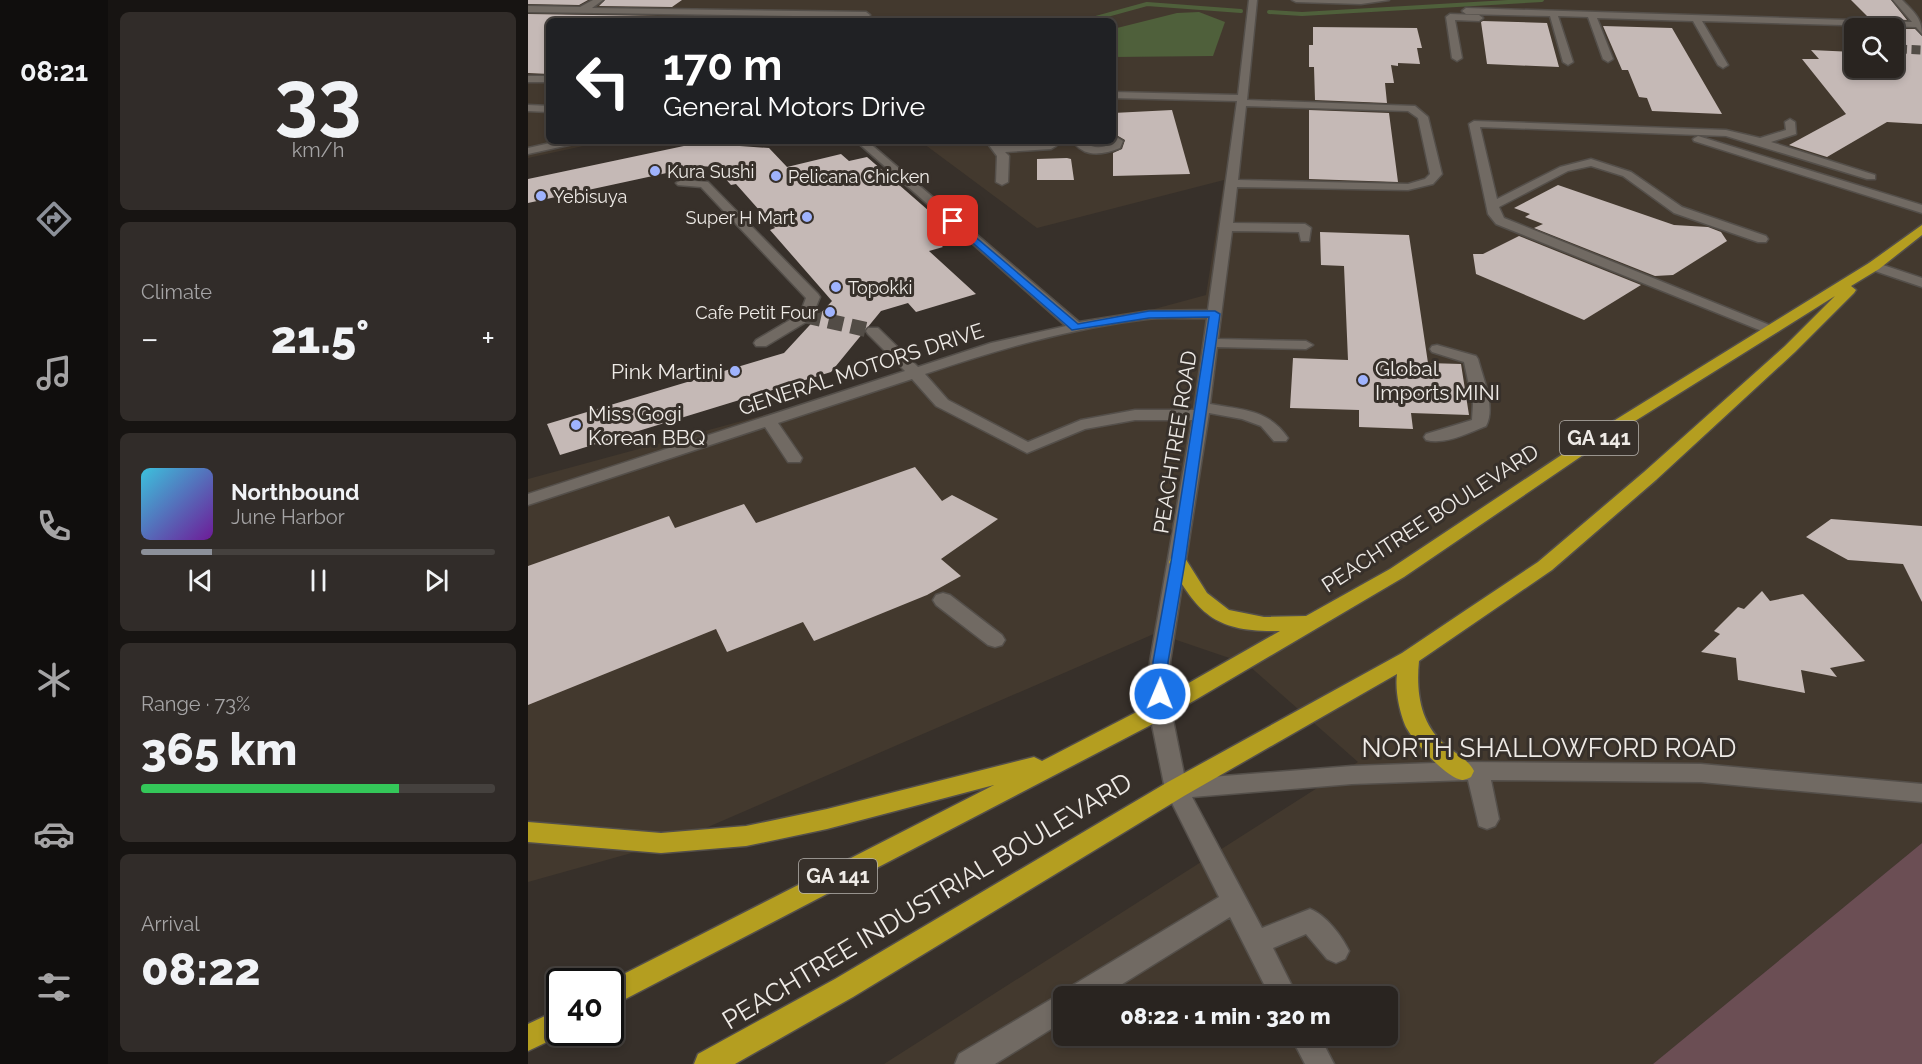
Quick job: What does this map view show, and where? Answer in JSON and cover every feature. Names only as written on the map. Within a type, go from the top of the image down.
[{"type":"highway","name":"PEACHTREE BOULEVARD","points":[[1065,758],[1160,710],[1396,573],[1605,433],[1874,266],[1922,229]]},
{"type":"highway","name":"PEACHTREE BOULEVARD","points":[[1176,789],[1410,657],[1545,566],[1713,421],[1874,266]]},
{"type":"highway","points":[[1178,562],[1202,600],[1224,614],[1265,624],[1310,623]]},
{"type":"highway","points":[[1410,657],[1406,686],[1416,724],[1434,748],[1471,772]]},
{"type":"highway","points":[[528,832],[661,843],[746,836],[827,819],[1065,758]]},
{"type":"highway","name":"GA 141","points":[[624,988],[1065,758]]},
{"type":"highway","name":"PEACHTREE INDUSTRIAL BOULEVARD","points":[[708,1064],[844,988],[1176,789]]},
{"type":"highway","points":[[528,1038],[546,1029]]},
{"type":"street","points":[[582,10],[599,0]]},
{"type":"street","points":[[689,12],[706,0]]},
{"type":"street","name":"PEACHTREE ROAD","points":[[1253,0],[1211,343],[1178,562],[1160,662],[1160,710],[1176,789],[1279,986]]},
{"type":"street","points":[[1296,0],[1357,2],[1385,0]]},
{"type":"street","points":[[1897,0],[1911,15],[1920,31]]},
{"type":"street","points":[[528,9],[866,15],[863,18]]},
{"type":"street","points":[[1726,18],[1722,13],[1729,9],[1828,13],[1838,15],[1844,21]]},
{"type":"street","points":[[1457,58],[1450,17],[1554,17],[1568,10],[1593,19],[1652,25]]},
{"type":"street","points":[[1466,11],[1554,17]]},
{"type":"street","points":[[710,18],[717,12]]},
{"type":"street","points":[[1881,15],[1884,18]]},
{"type":"street","points":[[1554,17],[1568,62]]},
{"type":"street","points":[[1696,18],[1723,65]]},
{"type":"street","points":[[1593,19],[1726,18],[1844,22]]},
{"type":"street","points":[[1593,19],[1608,59]]},
{"type":"street","points":[[1762,20],[1774,31]]},
{"type":"street","points":[[1904,27],[1920,31]]},
{"type":"street","points":[[528,79],[546,79]]},
{"type":"street","points":[[1116,94],[1411,108],[1423,117],[1436,174],[1429,182],[1408,187],[1232,183]]},
{"type":"street","points":[[528,108],[546,109]]},
{"type":"street","points":[[1762,141],[1792,132],[1790,122]]},
{"type":"street","points":[[1772,331],[1500,221],[1494,214],[1474,124],[1726,133],[1762,141],[1871,177]]},
{"type":"street","points":[[1671,130],[1922,209]]},
{"type":"street","points":[[1080,144],[1084,148],[1101,150],[1116,146],[1118,141],[1116,140]]},
{"type":"street","points":[[528,151],[560,144]]},
{"type":"street","points":[[864,144],[1076,327]]},
{"type":"street","points":[[993,145],[1051,146]]},
{"type":"street","points":[[993,145],[1003,156],[1002,183]]},
{"type":"street","points":[[1492,206],[1564,170],[1592,162],[1627,174],[1678,210],[1762,239]]},
{"type":"street","points":[[682,183],[704,184],[813,297],[806,316],[761,343]]},
{"type":"street","points":[[1227,227],[1305,228],[1305,238]]},
{"type":"street","points":[[1874,266],[1922,283]]},
{"type":"street","name":"GENERAL MOTORS DRIVE","points":[[529,496],[769,422],[996,346],[1076,327],[1149,315],[1215,314]]},
{"type":"street","points":[[873,331],[942,403],[1027,448],[1081,425],[1135,416],[1201,411],[1246,415],[1266,423],[1280,438]]},
{"type":"street","points":[[1211,343],[1306,345]]},
{"type":"street","points":[[1432,437],[1480,423],[1481,404],[1471,359],[1437,349]]},
{"type":"street","points":[[769,422],[794,458]]},
{"type":"street","points":[[943,600],[995,640]]},
{"type":"street","points":[[1471,772],[1487,819]]},
{"type":"street","name":"NORTH SHALLOWFORD ROAD","points":[[1176,789],[1352,776],[1471,772],[1701,773],[1922,793]]},
{"type":"street","points":[[1095,986],[1234,901]]},
{"type":"street","points":[[1256,943],[1310,920],[1336,951]]},
{"type":"street","points":[[980,1061],[1053,1013]]},
{"type":"street","points":[[1310,1046],[1320,1064]]},
{"type":"shaded area","points":[[528,0],[1922,0],[1922,843],[1653,1064],[884,1064],[1358,762],[1247,664],[1156,633],[678,840],[528,882],[528,479],[1206,295],[1224,180],[1037,228],[924,144],[1116,144],[1116,18],[546,18],[546,144],[592,144],[528,158]]},
{"type":"shaded area","points":[[1199,12],[1225,22],[1213,56],[1116,57],[1116,28],[1177,13]]},
{"type":"shaded area","points":[[1922,843],[1922,1064],[1653,1064]]},
{"type":"building","points":[[528,0],[588,0],[579,5],[528,4]]},
{"type":"building","points":[[605,0],[682,0],[672,7],[599,6]]},
{"type":"building","points":[[1851,0],[1891,0],[1907,20],[1904,18],[1869,18]]},
{"type":"building","points":[[528,14],[658,16],[655,18],[546,18],[546,74],[528,73]]},
{"type":"building","points":[[1481,22],[1547,23],[1559,67],[1487,64]]},
{"type":"building","points":[[1603,26],[1672,28],[1722,114],[1652,111],[1647,98],[1639,97],[1628,70],[1622,70]]},
{"type":"building","points":[[1313,27],[1417,28],[1422,48],[1417,48],[1420,64],[1391,65],[1394,83],[1385,83],[1387,103],[1315,100],[1314,67],[1309,67],[1309,45],[1313,45]]},
{"type":"building","points":[[1904,29],[1915,29],[1922,36],[1922,124],[1887,122],[1827,157],[1789,145],[1846,114],[1802,59],[1819,59],[1811,50],[1844,52],[1844,78],[1904,78]]},
{"type":"building","points":[[1172,110],[1190,174],[1113,176],[1113,153],[1122,149],[1125,140],[1116,135],[1116,113]]},
{"type":"building","points":[[1309,110],[1389,113],[1398,182],[1309,179]]},
{"type":"building","points":[[693,144],[769,148],[787,167],[841,154],[849,161],[867,157],[952,231],[932,236],[943,247],[929,251],[976,294],[916,312],[908,303],[881,311],[831,372],[560,455],[547,424],[784,353],[832,301],[770,230],[775,228],[736,184],[731,185],[715,167],[699,166],[528,203],[528,179]]},
{"type":"building","points":[[1037,159],[1071,159],[1074,180],[1037,180]]},
{"type":"building","points":[[1558,185],[1674,225],[1708,227],[1721,232],[1727,241],[1673,275],[1655,276],[1534,228],[1543,224],[1525,217],[1530,214],[1514,208]]},
{"type":"building","points":[[1320,232],[1409,235],[1428,363],[1461,364],[1469,415],[1411,413],[1413,429],[1359,427],[1359,410],[1290,408],[1293,358],[1348,360],[1344,266],[1321,265]]},
{"type":"building","points":[[1519,236],[1641,285],[1584,320],[1476,274],[1473,254],[1483,254]]},
{"type":"building","points":[[915,467],[942,501],[952,495],[998,519],[941,559],[961,576],[927,595],[814,641],[803,622],[727,652],[716,629],[528,705],[528,566],[669,516],[675,528],[744,504],[756,523]]},
{"type":"building","points":[[1831,519],[1922,526],[1922,602],[1903,564],[1848,560],[1806,537]]},
{"type":"building","points":[[1762,591],[1770,601],[1803,594],[1865,661],[1830,668],[1837,677],[1801,670],[1805,693],[1738,680],[1736,658],[1701,652],[1720,634],[1714,631],[1738,607],[1744,609]]},
{"type":"waterway","points":[[1269,12],[1302,14],[1542,0]]},
{"type":"waterway","points":[[1096,18],[1147,4],[1241,11]]},
{"type":"tunnel","points":[[1904,49],[1922,50]]},
{"type":"tunnel","points":[[806,316],[873,331]]},
{"type":"place","name":"Kura Sushi","points":[[655,171]]},
{"type":"place","name":"Pelicana Chicken","points":[[776,176]]},
{"type":"place","name":"Yebisuya","points":[[541,196]]},
{"type":"place","name":"Super H Mart","points":[[807,217]]},
{"type":"place","name":"Topokki","points":[[836,287]]},
{"type":"place","name":"Cafe Petit Four","points":[[830,312]]},
{"type":"place","name":"Pink Martini","points":[[735,371]]},
{"type":"place","name":"Global Imports MINI","points":[[1363,380]]},
{"type":"place","name":"Miss Gogi Korean BBQ","points":[[576,425]]},
{"type":"route","points":[[953,221],[1076,327],[1149,315],[1215,314],[1178,562],[1160,662],[1160,694]]}]
